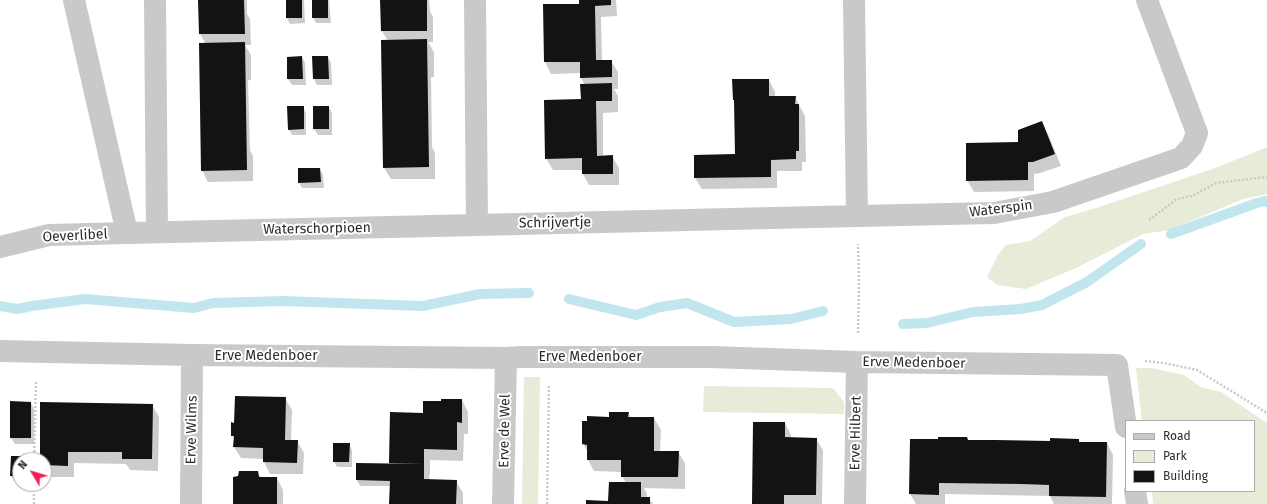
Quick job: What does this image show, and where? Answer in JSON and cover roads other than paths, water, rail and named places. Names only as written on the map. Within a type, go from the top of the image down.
[{"type":"street","points":[[74,0],[127,233]]},
{"type":"street","points":[[155,0],[157,232]]},
{"type":"street","points":[[475,0],[477,225]]},
{"type":"street","points":[[854,0],[857,216]]},
{"type":"street","name":"Waterspin","points":[[857,216],[994,213],[1053,202],[1181,158],[1192,146],[1197,133],[1146,0]]},
{"type":"street","name":"Schrijvertje","points":[[477,225],[857,216]]},
{"type":"street","name":"Waterschorpioen","points":[[127,233],[477,225]]},
{"type":"street","name":"Oeverlibel","points":[[0,247],[49,235],[127,233]]},
{"type":"street","name":"Erve Medenboer","points":[[0,351],[192,355],[506,358],[711,357],[857,362],[1117,365],[1125,420]]},
{"type":"street","name":"Erve Wilms","points":[[191,504],[192,355]]},
{"type":"street","name":"Erve de Wel","points":[[503,504],[506,358]]},
{"type":"street","name":"Erve Hilbert","points":[[855,504],[857,362]]},
{"type":"street","points":[[1135,492],[1137,504]]},
{"type":"waterway","points":[[1171,234],[1257,203],[1267,202]]},
{"type":"waterway","points":[[903,324],[927,323],[973,312],[1021,309],[1042,305],[1087,282],[1141,244]]},
{"type":"waterway","points":[[0,306],[17,309],[85,299],[194,308],[213,303],[283,301],[423,306],[480,294],[529,293]]},
{"type":"waterway","points":[[569,299],[636,315],[660,307],[687,303],[734,322],[791,319],[823,311]]}]
